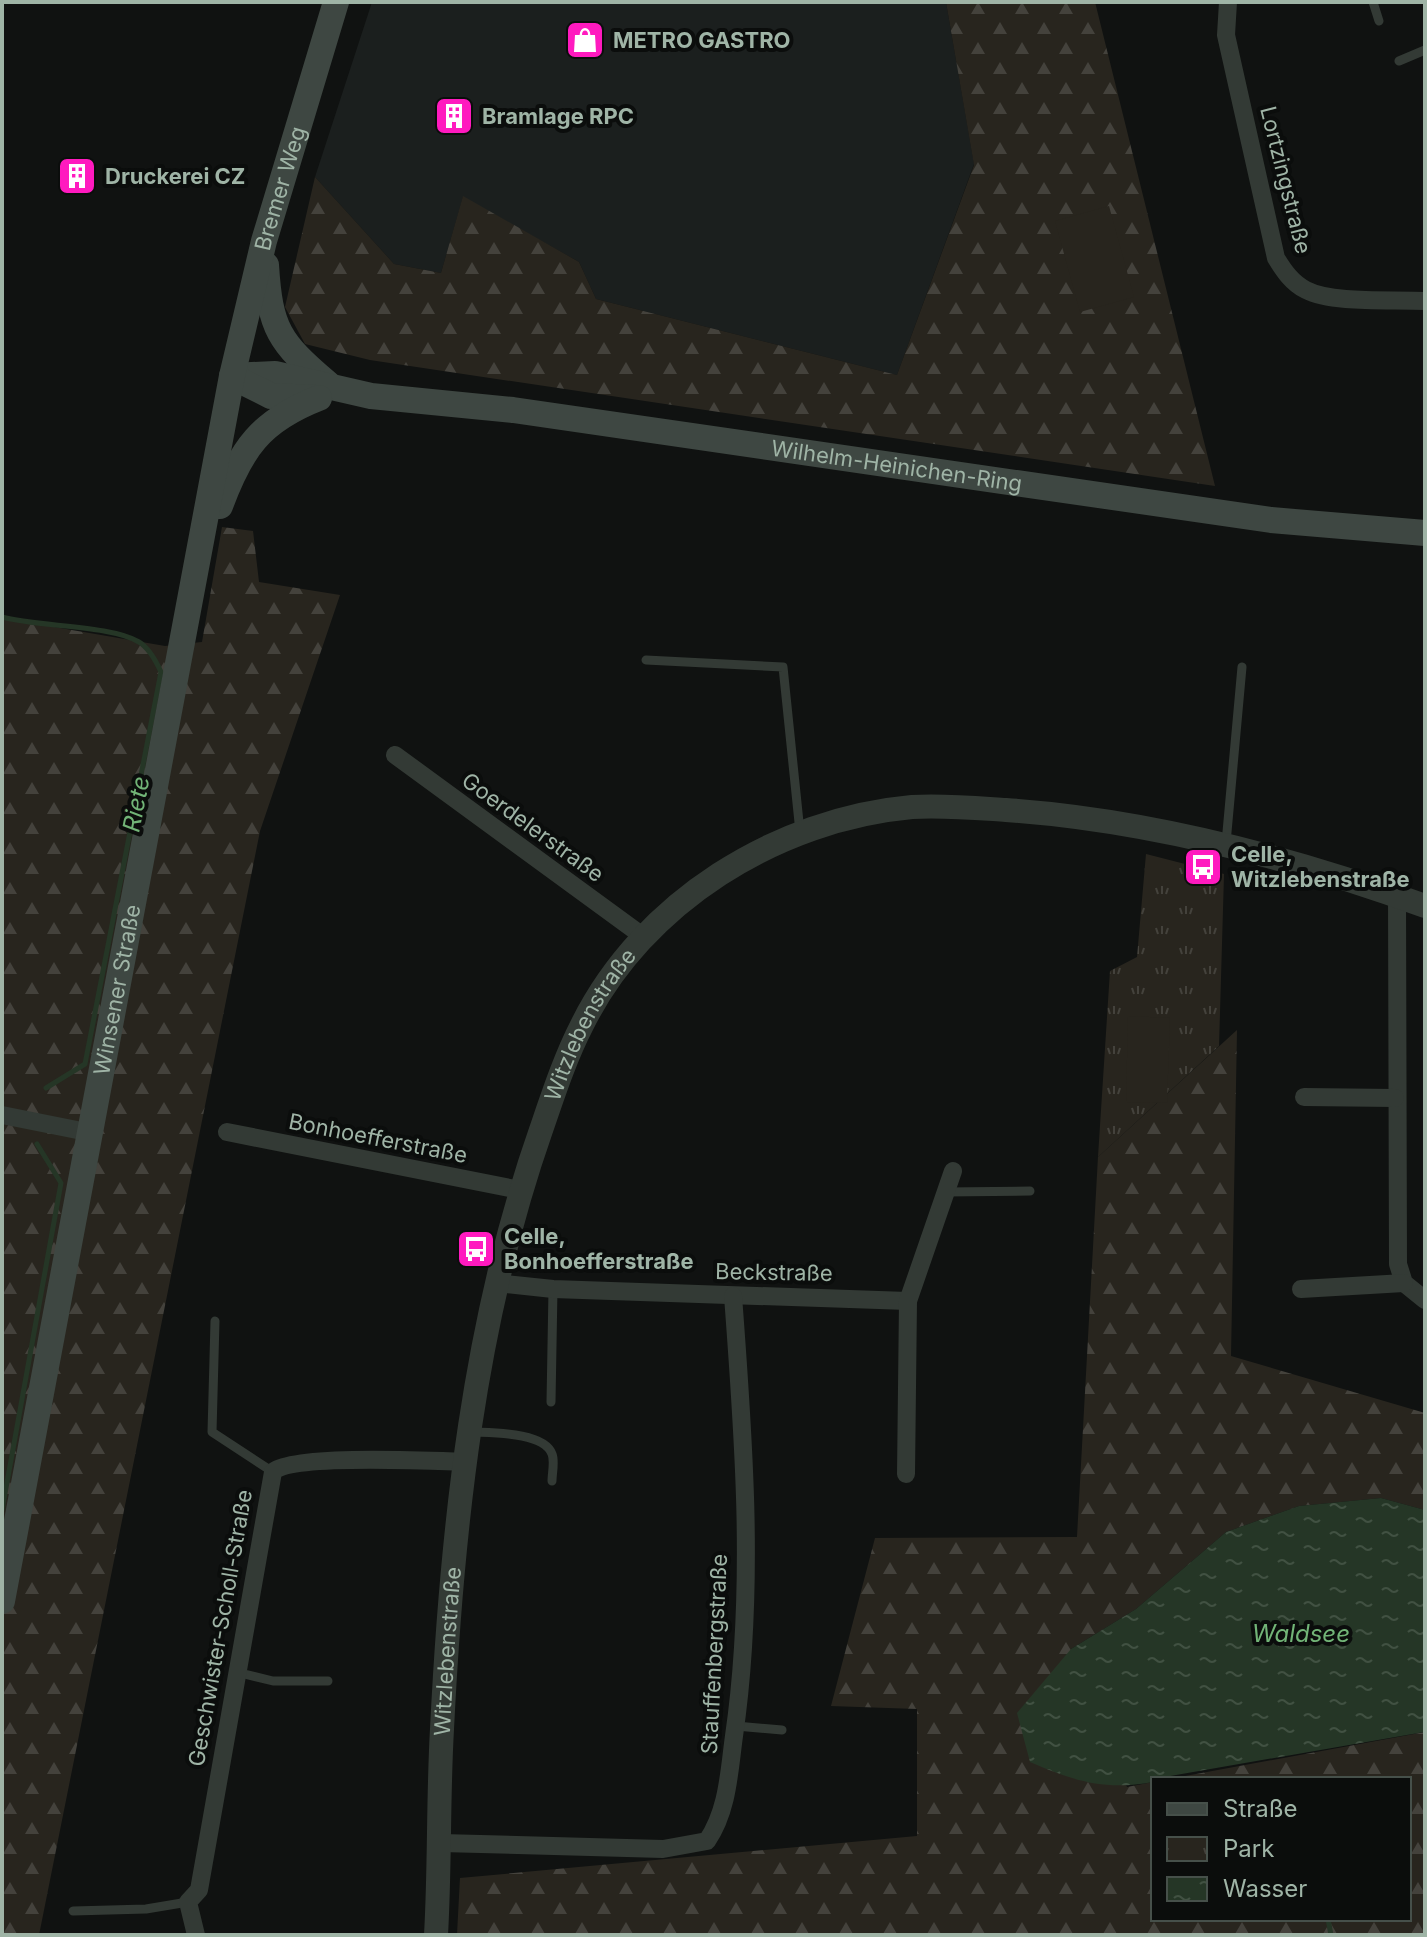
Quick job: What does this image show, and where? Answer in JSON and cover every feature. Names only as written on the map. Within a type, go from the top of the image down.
[{"type":"main road","name":"Bremer Weg","points":[[232,376],[264,241],[336,2]]},
{"type":"main road","points":[[197,570],[234,468],[247,446],[265,427],[324,392],[282,342],[268,292],[264,241]]},
{"type":"main road","name":"Wilhelm-Heinichen-Ring","points":[[232,376],[275,374],[324,392],[513,410],[1271,520],[1425,533]]},
{"type":"main road","name":"Winsener Straße","points":[[2,1601],[232,376]]},
{"type":"street","name":"Lortzingstraße","points":[[1228,2],[1226,35],[1276,258],[1289,278],[1306,291],[1330,296],[1425,301]]},
{"type":"street","name":"Goerdelerstraße","points":[[395,755],[644,937]]},
{"type":"street","name":"Witzlebenstraße","points":[[436,1935],[442,1729],[466,1462],[496,1283],[520,1190],[582,1024],[644,937],[710,881],[800,832],[835,820],[914,807],[1080,815],[1226,844],[1425,906]]},
{"type":"street","points":[[1397,895],[1395,1098],[1398,1264],[1404,1283],[1425,1300]]},
{"type":"street","points":[[1304,1097],[1395,1098]]},
{"type":"street","points":[[2,1115],[92,1133]]},
{"type":"street","name":"Bonhoefferstraße","points":[[227,1132],[520,1190]]},
{"type":"street","points":[[906,1474],[908,1301],[953,1171]]},
{"type":"street","name":"Beckstraße","points":[[496,1283],[553,1289],[908,1301]]},
{"type":"street","points":[[1301,1289],[1404,1283]]},
{"type":"street","name":"Stauffenbergstraße","points":[[441,1843],[663,1849],[707,1841],[722,1808],[736,1726],[744,1589],[745,1444],[733,1296]]},
{"type":"street","name":"Geschwister-Scholl-Straße","points":[[188,1902],[199,1890],[273,1472],[279,1466],[306,1461],[466,1462]]},
{"type":"street","points":[[188,1902],[196,1935]]},
{"type":"lane","points":[[1373,2],[1379,21]]},
{"type":"lane","points":[[1399,61],[1425,50]]},
{"type":"lane","points":[[646,660],[783,667],[800,832]]},
{"type":"lane","points":[[1226,844],[1242,667]]},
{"type":"lane","points":[[945,1192],[1030,1191]]},
{"type":"lane","points":[[551,1402],[553,1289]]},
{"type":"lane","points":[[215,1321],[212,1432],[273,1472]]},
{"type":"lane","points":[[469,1432],[535,1440],[546,1445],[553,1455],[552,1481]]},
{"type":"lane","points":[[236,1672],[273,1681],[328,1681]]},
{"type":"lane","points":[[736,1726],[782,1730]]},
{"type":"lane","points":[[73,1911],[146,1909],[188,1902]]},
{"type":"shaded area","points":[[372,2],[946,2],[974,164],[897,375],[596,299],[579,262],[463,197],[441,273],[394,264],[315,177]]},
{"type":"green space","points":[[946,2],[1095,2],[1215,486],[370,360],[305,344],[285,307],[315,177],[394,264],[441,273],[463,196],[579,262],[596,299],[897,375],[974,165]]},
{"type":"green space","points":[[1109,206],[1134,297],[1080,312],[1055,221]]},
{"type":"green space","points":[[222,527],[253,531],[259,582],[340,595],[260,831],[39,1935],[2,1935],[2,618],[165,646],[202,642]]},
{"type":"green space","points":[[1146,854],[1224,874],[1219,1046],[1098,1157],[1110,971],[1137,957]]},
{"type":"green space","points":[[1128,1016],[1170,1018],[1167,1103],[1126,1102]]},
{"type":"green space","points":[[1237,1030],[1231,1356],[1425,1413],[1425,1510],[1381,1498],[1299,1506],[1226,1532],[1136,1609],[1071,1649],[1127,1787],[1151,1782],[1151,1921],[1411,1921],[1411,1777],[1180,1777],[1425,1732],[1425,1935],[457,1935],[460,1878],[917,1836],[917,1709],[831,1706],[875,1538],[1077,1537],[1098,1157]]},
{"type":"water","name":"Waldsee","points":[[1381,1498],[1425,1510],[1424,1732],[1151,1777],[1151,1782],[1136,1785],[1090,1782],[1030,1762],[1017,1713],[1071,1649],[1136,1609],[1226,1532],[1299,1506]]},
{"type":"waterway","name":"Riete","points":[[2,617],[127,636],[146,648],[161,672],[85,1064],[46,1088]]},
{"type":"waterway","name":"Riete","points":[[2,1510],[61,1183],[37,1144]]},
{"type":"waterway","points":[[1328,1921],[1331,1935]]},
{"type":"place","name":"METRO GASTRO","points":[[585,40]]},
{"type":"place","name":"Bramlage RPC","points":[[454,116]]},
{"type":"place","name":"Druckerei CZ","points":[[77,176]]},
{"type":"place","name":"Celle, Witzlebenstraße","points":[[1203,867]]},
{"type":"place","name":"Celle, Bonhoefferstraße","points":[[476,1249]]}]
